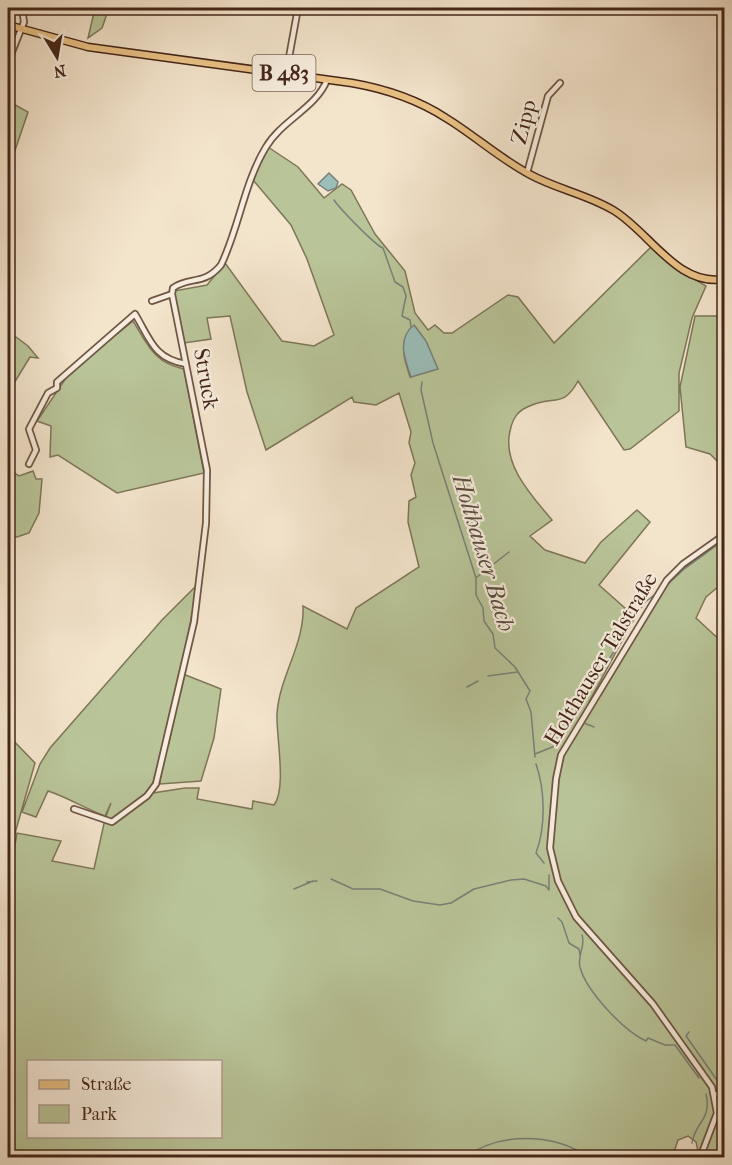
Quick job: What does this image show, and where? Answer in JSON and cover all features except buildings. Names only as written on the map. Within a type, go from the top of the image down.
[{"type":"main road","name":"B 483","points":[[8,25],[88,47],[374,87],[415,101],[444,116],[527,173],[602,204],[628,220],[669,260],[688,273],[703,280],[724,279]]},
{"type":"street","points":[[8,62],[24,19],[22,8]]},
{"type":"street","points":[[286,74],[298,8]]},
{"type":"street","points":[[152,301],[172,294],[172,288],[178,284],[200,281],[213,275],[221,265],[266,147],[287,121],[321,94],[327,80]]},
{"type":"street","name":"Zipp","points":[[527,173],[548,96],[560,83]]},
{"type":"street","name":"Struck","points":[[74,809],[112,822],[147,796],[156,784],[194,621],[206,523],[207,470],[172,294]]},
{"type":"street","points":[[29,464],[36,450],[29,429],[48,393],[57,388],[57,382],[135,314],[144,332],[163,357],[186,364]]},
{"type":"street","name":"Holthauser Talstraße","points":[[715,1095],[700,1067],[659,1011],[573,912],[555,874],[550,838],[556,779],[564,748],[661,587],[683,564],[724,535]]},
{"type":"street","points":[[700,1158],[716,1118],[715,1095],[724,1091]]},
{"type":"green space","points":[[95,8],[109,8],[102,28],[88,38]]},
{"type":"green space","points":[[8,101],[28,112],[8,171]]},
{"type":"green space","points":[[268,147],[298,167],[324,198],[342,184],[351,190],[375,234],[405,271],[415,313],[428,330],[435,325],[444,333],[452,333],[508,295],[518,297],[554,343],[651,247],[673,266],[706,286],[692,318],[679,373],[679,411],[630,449],[624,450],[578,381],[564,398],[540,402],[523,409],[511,426],[509,444],[510,456],[520,479],[552,520],[530,536],[545,550],[585,563],[601,542],[637,510],[650,522],[599,585],[635,617],[589,702],[594,705],[664,588],[677,573],[724,539],[724,582],[706,597],[696,618],[724,644],[724,1157],[696,1157],[698,1151],[696,1142],[688,1136],[678,1140],[672,1158],[8,1158],[8,888],[17,833],[61,841],[52,861],[94,869],[105,819],[111,803],[105,816],[48,791],[36,817],[22,812],[40,764],[50,748],[162,620],[198,584],[176,697],[151,790],[146,794],[199,788],[197,799],[252,809],[253,801],[274,805],[280,787],[277,724],[279,700],[300,634],[303,606],[347,629],[356,608],[419,567],[408,522],[409,501],[416,497],[411,475],[415,463],[409,443],[411,432],[399,393],[376,405],[354,402],[352,397],[266,450],[247,392],[230,316],[207,318],[211,339],[184,343],[174,291],[207,285],[225,263],[282,341],[314,346],[334,335],[307,259],[291,225],[253,180]],"holes":[[[416,328],[428,346],[430,355],[410,377],[405,362],[406,340]]]},
{"type":"green space","points":[[695,316],[724,316],[724,468],[710,454],[686,447],[680,387]]},
{"type":"green space","points":[[133,321],[159,358],[184,369],[204,473],[117,493],[58,455],[50,457],[51,426],[37,421],[70,372]]},
{"type":"green space","points":[[8,331],[28,346],[38,358],[30,357],[8,393]]},
{"type":"green space","points":[[8,469],[19,476],[33,471],[36,479],[42,479],[39,513],[29,533],[17,537],[8,535]]},
{"type":"green space","points":[[183,674],[221,689],[214,738],[201,781],[160,784],[159,770],[169,743]]},
{"type":"green space","points":[[8,735],[35,763],[8,858]]},
{"type":"water","points":[[329,173],[338,182],[336,188],[328,191],[318,184]]},
{"type":"water","points":[[414,325],[426,341],[438,369],[411,377],[404,356],[404,342],[405,336]]},
{"type":"waterway","name":"Holthauser Bach","points":[[334,200],[358,227],[383,248],[395,282],[403,287],[406,296],[402,316],[410,320],[411,327]]},
{"type":"waterway","name":"Holthauser Bach","points":[[422,382],[421,390],[433,443],[476,578],[476,595],[483,608],[484,621],[493,634],[495,648],[515,667],[530,691],[526,699],[531,712],[535,757]]},
{"type":"waterway","points":[[664,588],[683,570],[724,540]]},
{"type":"waterway","points":[[477,577],[509,552]]},
{"type":"waterway","points":[[535,754],[555,746],[569,724],[573,723],[572,719],[644,603],[658,592]]},
{"type":"waterway","points":[[488,676],[517,672]]},
{"type":"waterway","points":[[467,687],[478,681]]},
{"type":"waterway","points":[[584,723],[594,727]]},
{"type":"waterway","name":"Holthauser Bach","points":[[536,764],[543,808],[543,820],[536,853],[544,863]]},
{"type":"waterway","name":"Holthauser Bach","points":[[549,875],[549,889]]},
{"type":"waterway","points":[[331,879],[353,889],[380,889],[413,901],[440,905],[451,903],[474,889],[511,880],[524,879],[546,886],[549,890]]},
{"type":"waterway","points":[[294,889],[313,881]]},
{"type":"waterway","points":[[307,882],[317,881]]},
{"type":"waterway","points":[[558,918],[562,922],[569,943],[579,949],[580,955]]},
{"type":"waterway","name":"Holthauser Bach","points":[[582,935],[580,967],[598,998],[617,1020],[637,1036],[646,1041],[648,1038],[665,1045],[675,1045],[699,1078]]},
{"type":"waterway","points":[[689,1032],[686,1036],[719,1083],[724,1085]]},
{"type":"waterway","name":"Holthauser Bach","points":[[692,1143],[707,1110],[706,1094]]},
{"type":"waterway","points":[[464,1158],[493,1143],[526,1138],[560,1143],[590,1158]]}]
